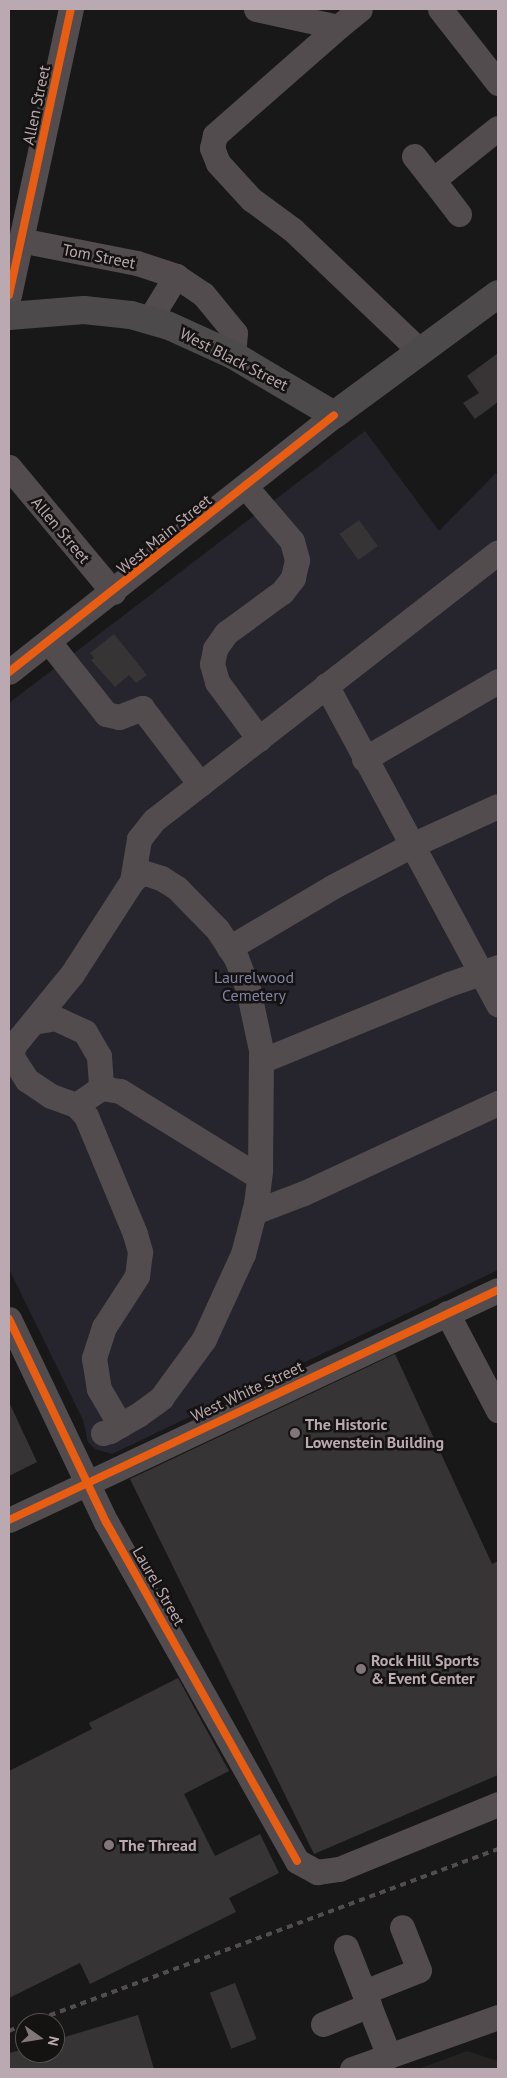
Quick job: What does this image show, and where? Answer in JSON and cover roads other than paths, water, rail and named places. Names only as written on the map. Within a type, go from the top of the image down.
[{"type":"main road","name":"West Main Street","points":[[334,415],[498,294]]},
{"type":"main road","name":"West Black Street","points":[[9,316],[84,310],[149,320],[233,355],[334,415]]},
{"type":"street","name":"Allen Street","points":[[9,295],[71,9]]},
{"type":"street","points":[[256,9],[338,27]]},
{"type":"street","points":[[360,9],[215,135],[212,148],[218,163],[250,199],[293,230],[420,352]]},
{"type":"street","points":[[440,9],[498,83]]},
{"type":"street","points":[[433,180],[498,128]]},
{"type":"street","points":[[414,156],[459,214]]},
{"type":"street","name":"Tom Street","points":[[20,240],[137,263],[176,276],[203,294],[235,333],[233,355]]},
{"type":"street","points":[[149,320],[176,276]]},
{"type":"street","name":"West Main Street","points":[[9,672],[113,592],[334,415]]},
{"type":"street","name":"Allen Street","points":[[9,467],[113,592]]},
{"type":"street","points":[[245,486],[292,541],[297,560],[293,578],[282,592],[226,633],[215,649],[212,664],[218,682],[259,739]]},
{"type":"street","points":[[132,881],[136,849],[144,830],[326,685],[498,552]]},
{"type":"street","points":[[49,642],[106,714],[119,717],[142,708],[200,784]]},
{"type":"street","points":[[364,759],[498,681]]},
{"type":"street","points":[[326,685],[364,759],[412,845],[489,970],[498,1005]]},
{"type":"street","points":[[229,948],[271,921],[412,845],[498,806]]},
{"type":"street","points":[[142,872],[161,878],[176,888],[216,930],[229,948],[248,989],[261,1061],[259,1177],[254,1212],[234,1278],[204,1339],[166,1392],[150,1407],[112,1429],[99,1389],[94,1358],[104,1327],[137,1276],[140,1252],[127,1211],[86,1116],[76,1105],[45,1092],[27,1080],[19,1070],[11,1052],[13,1046],[72,974],[132,881],[142,872]]},
{"type":"street","points":[[261,1061],[489,970]]},
{"type":"street","points":[[33,1022],[54,1018],[85,1032],[99,1056],[101,1088]]},
{"type":"street","points":[[76,1105],[101,1088],[130,1095],[259,1177]]},
{"type":"street","points":[[254,1212],[304,1193],[498,1103]]},
{"type":"street","name":"West White Street","points":[[9,1520],[87,1481],[498,1290]]},
{"type":"street","points":[[447,1313],[498,1410]]},
{"type":"street","name":"Laurel Street","points":[[12,1333],[106,1522],[297,1861],[317,1872],[339,1869],[498,1804]]},
{"type":"street","points":[[323,2024],[366,1998],[419,1970],[402,1927]]},
{"type":"street","points":[[346,1947],[389,2056]]},
{"type":"street","points":[[352,2069],[389,2056],[417,2058],[498,2018]]},
{"type":"railway","points":[[56,2013],[498,1849]]},
{"type":"railway","points":[[9,2031],[15,2028]]},
{"type":"place","name":"The Historic Lowenstein Building","points":[[295,1433]]},
{"type":"place","name":"Rock Hill Sports & Event Center","points":[[361,1669]]},
{"type":"place","name":"The Thread","points":[[109,1845]]},
{"type":"park label","name":"Laurelwood Cemetery","points":[[254,986]]}]
